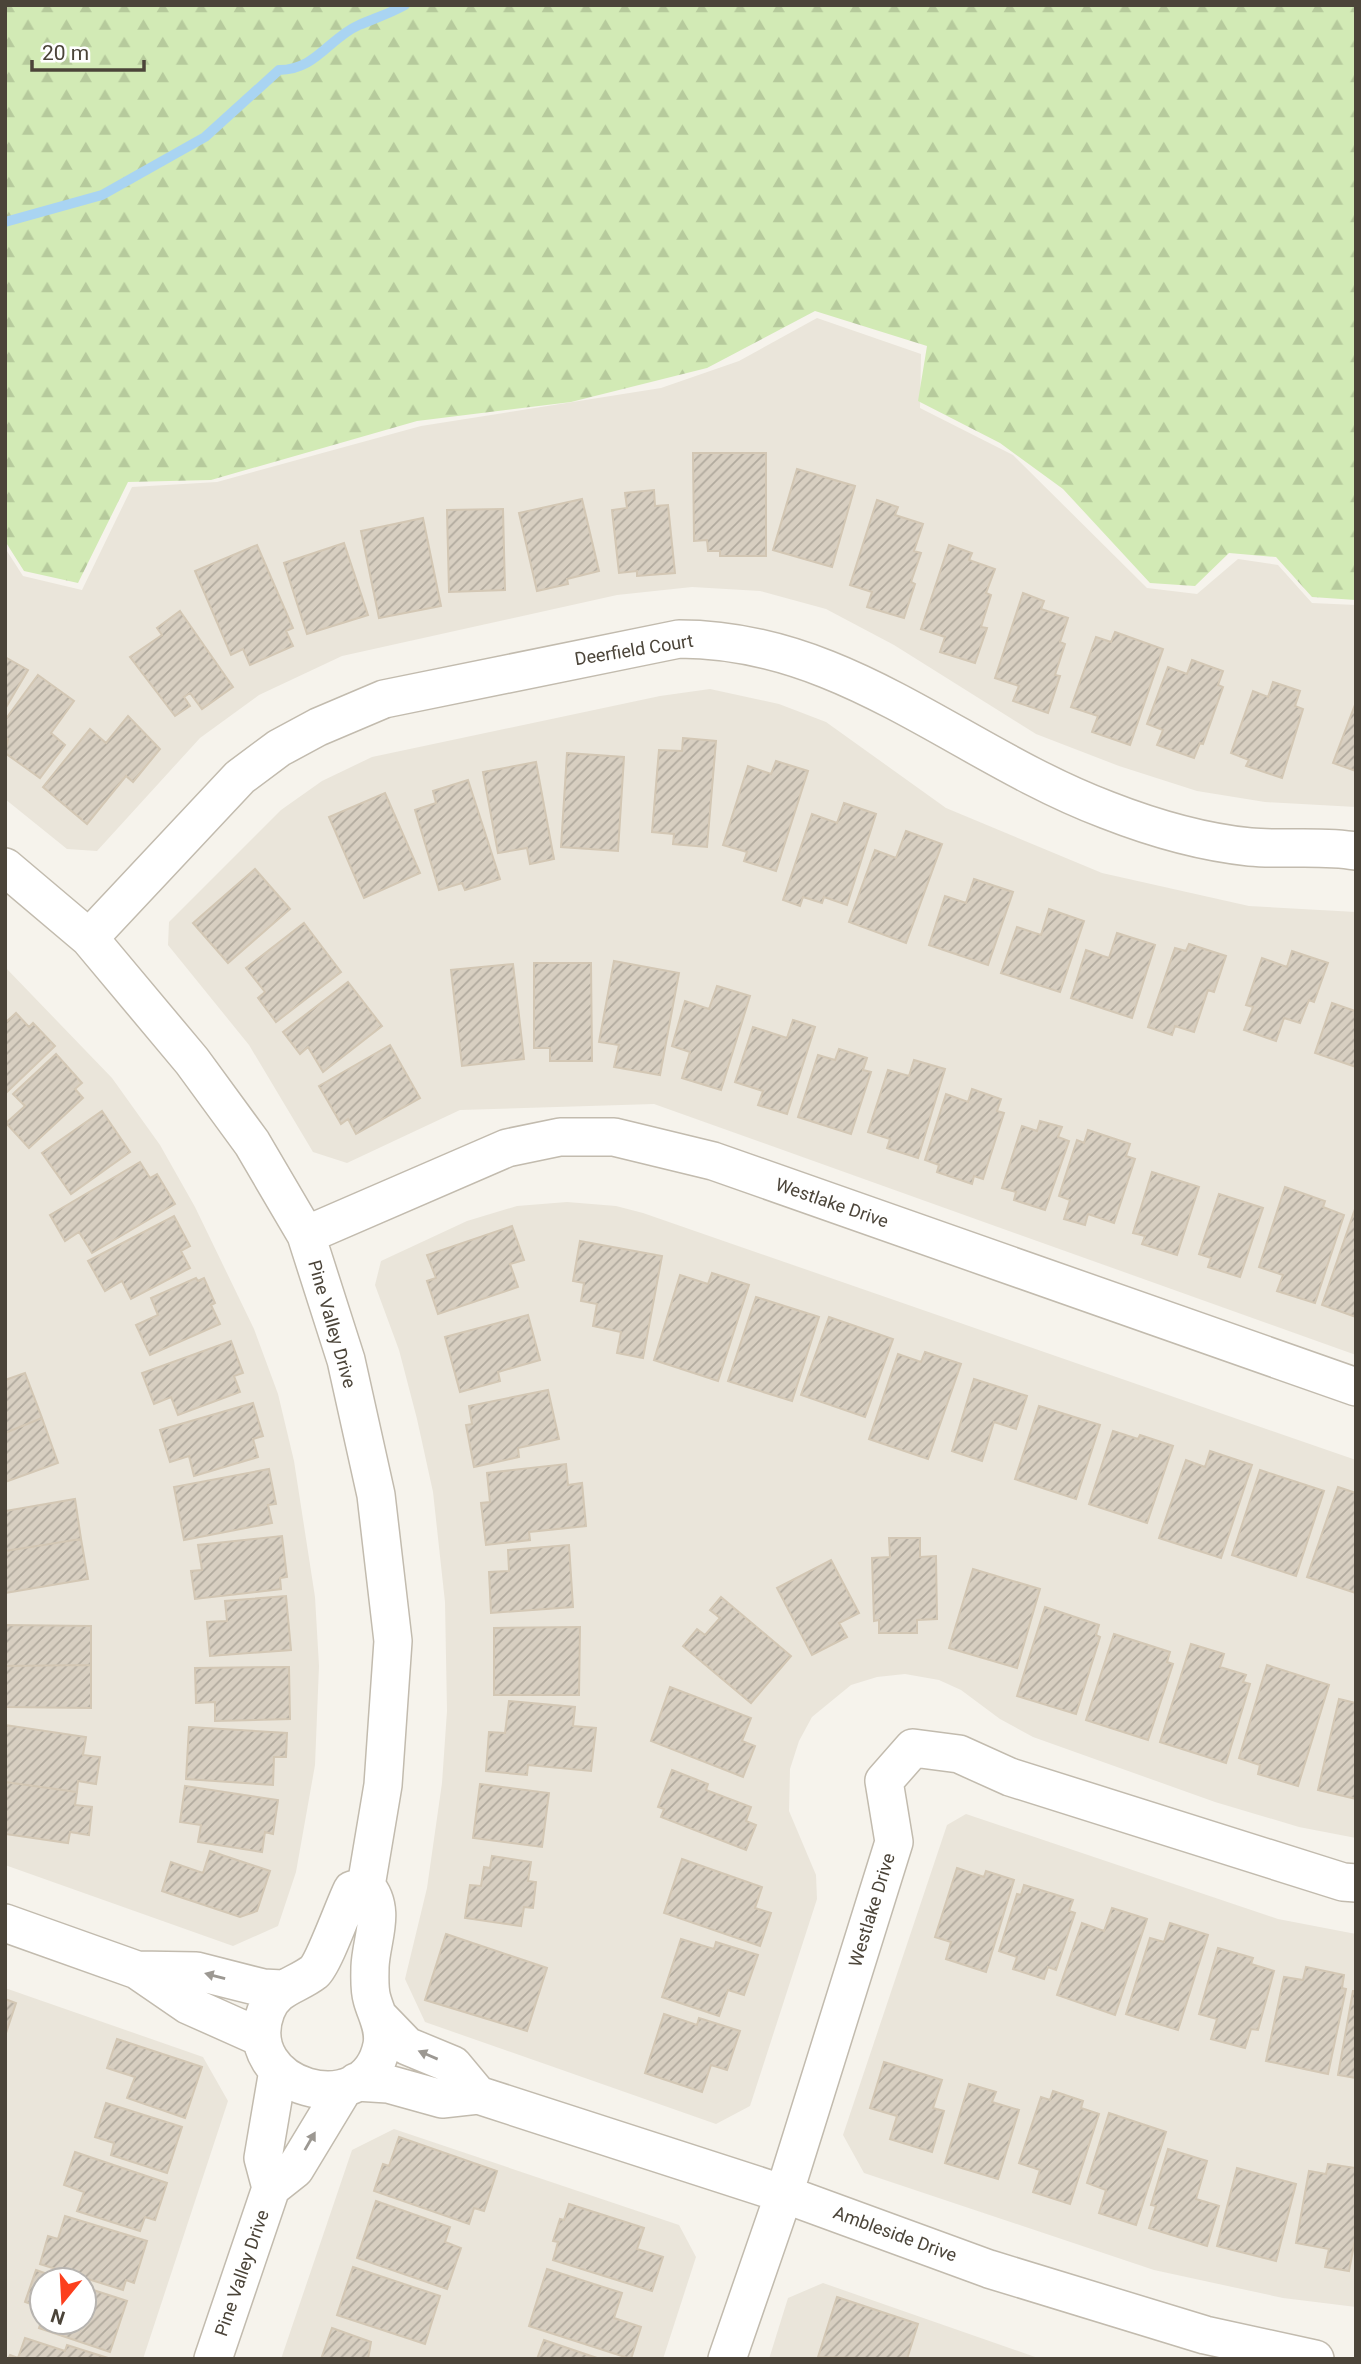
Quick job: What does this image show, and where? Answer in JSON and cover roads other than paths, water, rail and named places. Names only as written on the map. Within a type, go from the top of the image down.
[{"type":"street","name":"Deerfield Court","points":[[89,938],[240,777],[279,748],[318,727],[384,699],[679,639],[713,639],[747,644],[806,659],[856,680],[1058,789],[1159,828],[1203,840],[1250,847],[1356,851]]},
{"type":"street","name":"Pine Valley Drive","points":[[5,867],[89,938],[199,1071],[252,1143],[306,1235],[346,1360],[376,1495],[393,1641],[383,1785],[366,1886],[374,1895],[377,1909],[370,1964],[375,2007],[383,2031],[379,2055],[368,2072],[350,2085],[295,2169],[271,2188],[213,2359]]},
{"type":"street","name":"Westlake Drive","points":[[306,1235],[507,1147],[560,1138],[614,1137],[713,1161],[1356,1387]]},
{"type":"street","name":"Westlake Drive","points":[[727,2359],[784,2193],[894,1842],[884,1781],[913,1748],[958,1754],[1010,1777],[1343,1882],[1356,1883]]},
{"type":"street","points":[[314,1972],[352,1890],[366,1886]]},
{"type":"street","points":[[5,1923],[137,1970],[188,2005],[270,2054],[295,2084],[313,2089],[350,2085]]},
{"type":"street","points":[[137,1970],[196,1970],[263,1988],[282,1989],[314,1972],[328,1971],[344,1976],[356,1982],[407,2046],[453,2065],[478,2095]]},
{"type":"street","name":"Pine Valley Drive","points":[[271,2188],[263,2158],[270,2054],[266,2010],[282,1989]]},
{"type":"street","name":"Ambleside Drive","points":[[350,2085],[388,2084],[442,2099],[478,2095],[784,2193],[1002,2273],[1205,2335],[1315,2359]]},
{"type":"waterway","points":[[5,222],[102,195],[205,137],[279,70],[303,65],[348,31],[405,5]]}]
